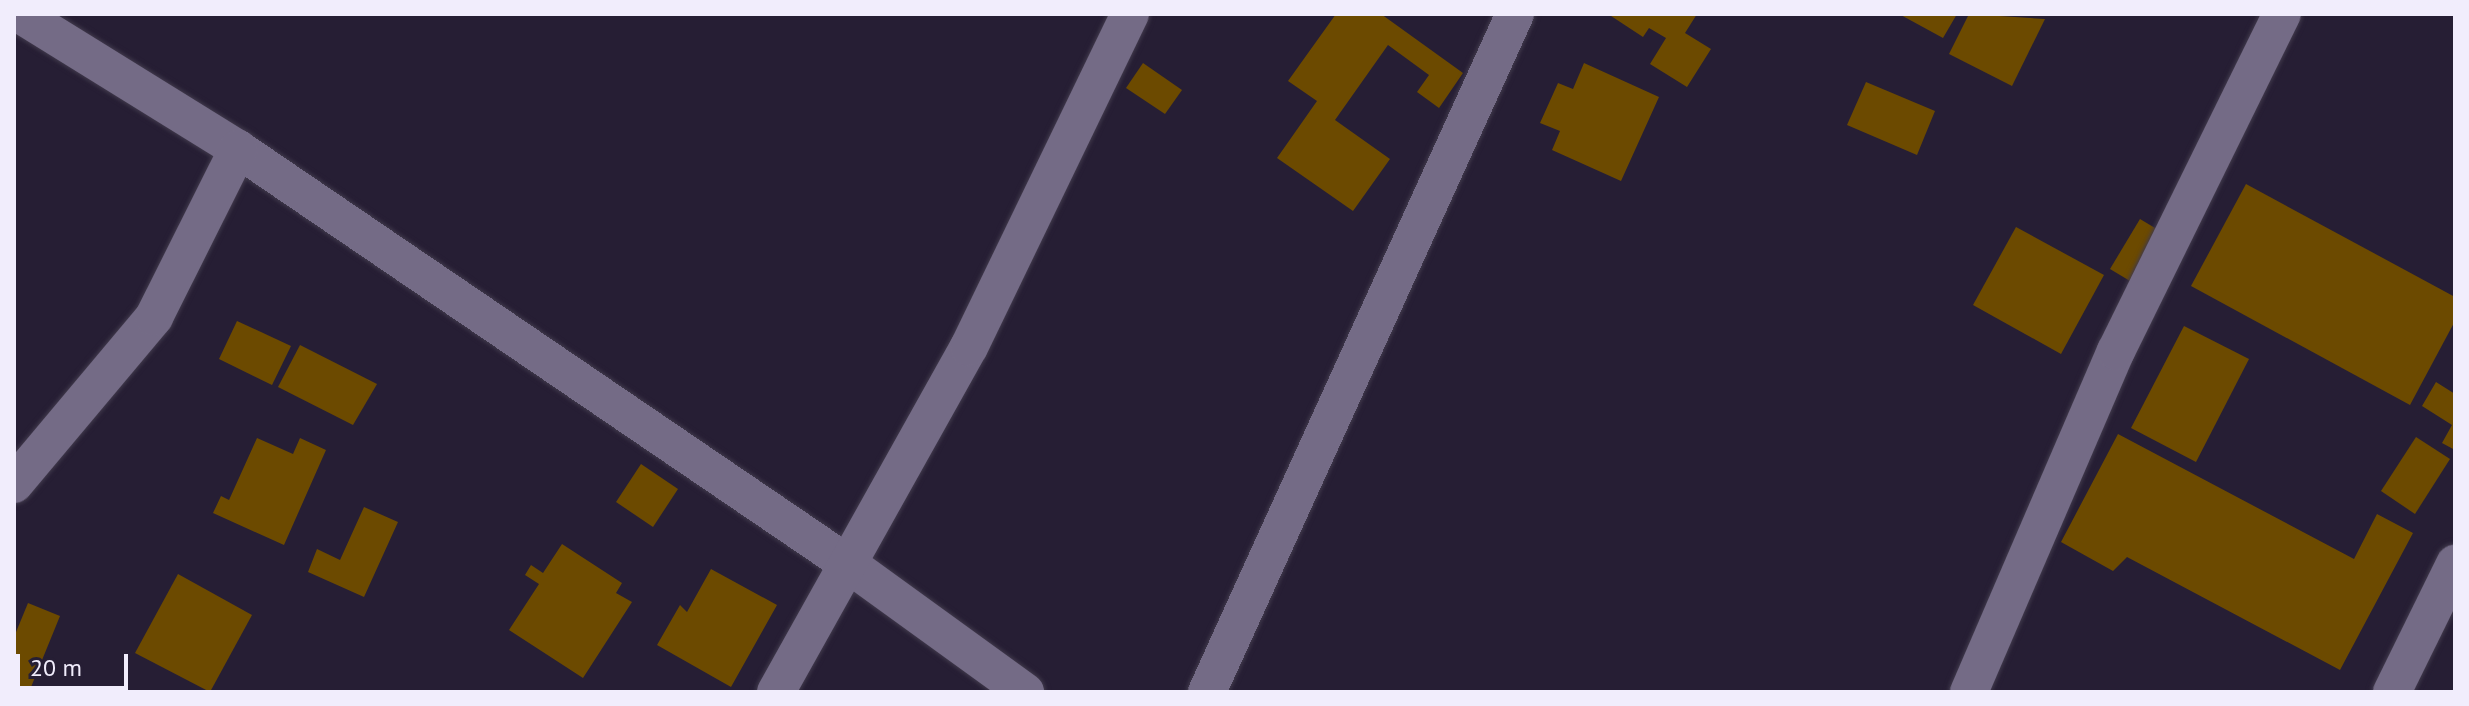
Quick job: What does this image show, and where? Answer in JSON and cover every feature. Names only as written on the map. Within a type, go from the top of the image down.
[{"type":"street","points":[[20,14],[238,149],[851,566],[1025,692]]},
{"type":"street","points":[[776,692],[851,566],[969,347],[1130,14]]},
{"type":"street","points":[[1207,692],[1515,14]]},
{"type":"street","points":[[1969,692],[2109,365],[2282,14]]},
{"type":"street","points":[[14,484],[154,317],[238,149]]},
{"type":"street","points":[[2392,692],[2455,564]]},
{"type":"building","points":[[1336,14],[1381,14],[1463,73],[1439,108],[1417,92],[1429,75],[1388,45],[1335,120],[1390,159],[1353,211],[1277,158],[1317,101],[1288,81]]},
{"type":"building","points":[[1608,14],[1697,14],[1685,33],[1711,49],[1687,87],[1650,64],[1666,38],[1649,28],[1643,37]]},
{"type":"building","points":[[1899,14],[1957,14],[1943,38]]},
{"type":"building","points":[[1969,14],[2045,19],[2012,86],[1949,54]]},
{"type":"building","points":[[1143,63],[1182,90],[1165,114],[1126,88]]},
{"type":"building","points":[[1584,63],[1659,97],[1621,181],[1552,150],[1560,131],[1540,123],[1558,83],[1573,89]]},
{"type":"building","points":[[1866,82],[1935,111],[1917,155],[1847,125]]},
{"type":"building","points":[[2246,184],[2455,297],[2455,321],[2410,405],[2191,286]]},
{"type":"building","points":[[2140,219],[2165,234],[2135,284],[2110,269]]},
{"type":"building","points":[[2016,227],[2104,275],[2061,354],[1973,305]]},
{"type":"building","points":[[237,321],[291,346],[272,385],[219,359]]},
{"type":"building","points":[[2184,326],[2249,359],[2196,462],[2131,428]]},
{"type":"building","points":[[300,345],[377,384],[353,425],[278,387]]},
{"type":"building","points":[[2436,382],[2455,394],[2455,450],[2442,443],[2452,425],[2422,406]]},
{"type":"building","points":[[2118,434],[2354,559],[2377,514],[2413,533],[2340,670],[2127,557],[2113,571],[2061,542]]},
{"type":"building","points":[[2416,437],[2450,459],[2415,514],[2381,491]]},
{"type":"building","points":[[257,438],[293,454],[300,438],[326,450],[284,545],[213,513],[221,496],[229,500]]},
{"type":"building","points":[[641,464],[678,489],[653,527],[616,502]]},
{"type":"building","points":[[364,507],[398,522],[364,597],[308,572],[317,549],[340,560]]},
{"type":"building","points":[[562,544],[622,583],[616,593],[632,602],[583,678],[509,630],[539,584],[525,575],[531,565],[543,573]]},
{"type":"building","points":[[711,569],[777,605],[731,687],[657,645],[680,605],[687,612]]},
{"type":"building","points":[[178,574],[252,615],[210,692],[135,653]]},
{"type":"building","points":[[28,603],[60,616],[29,692],[14,686],[14,637]]}]
